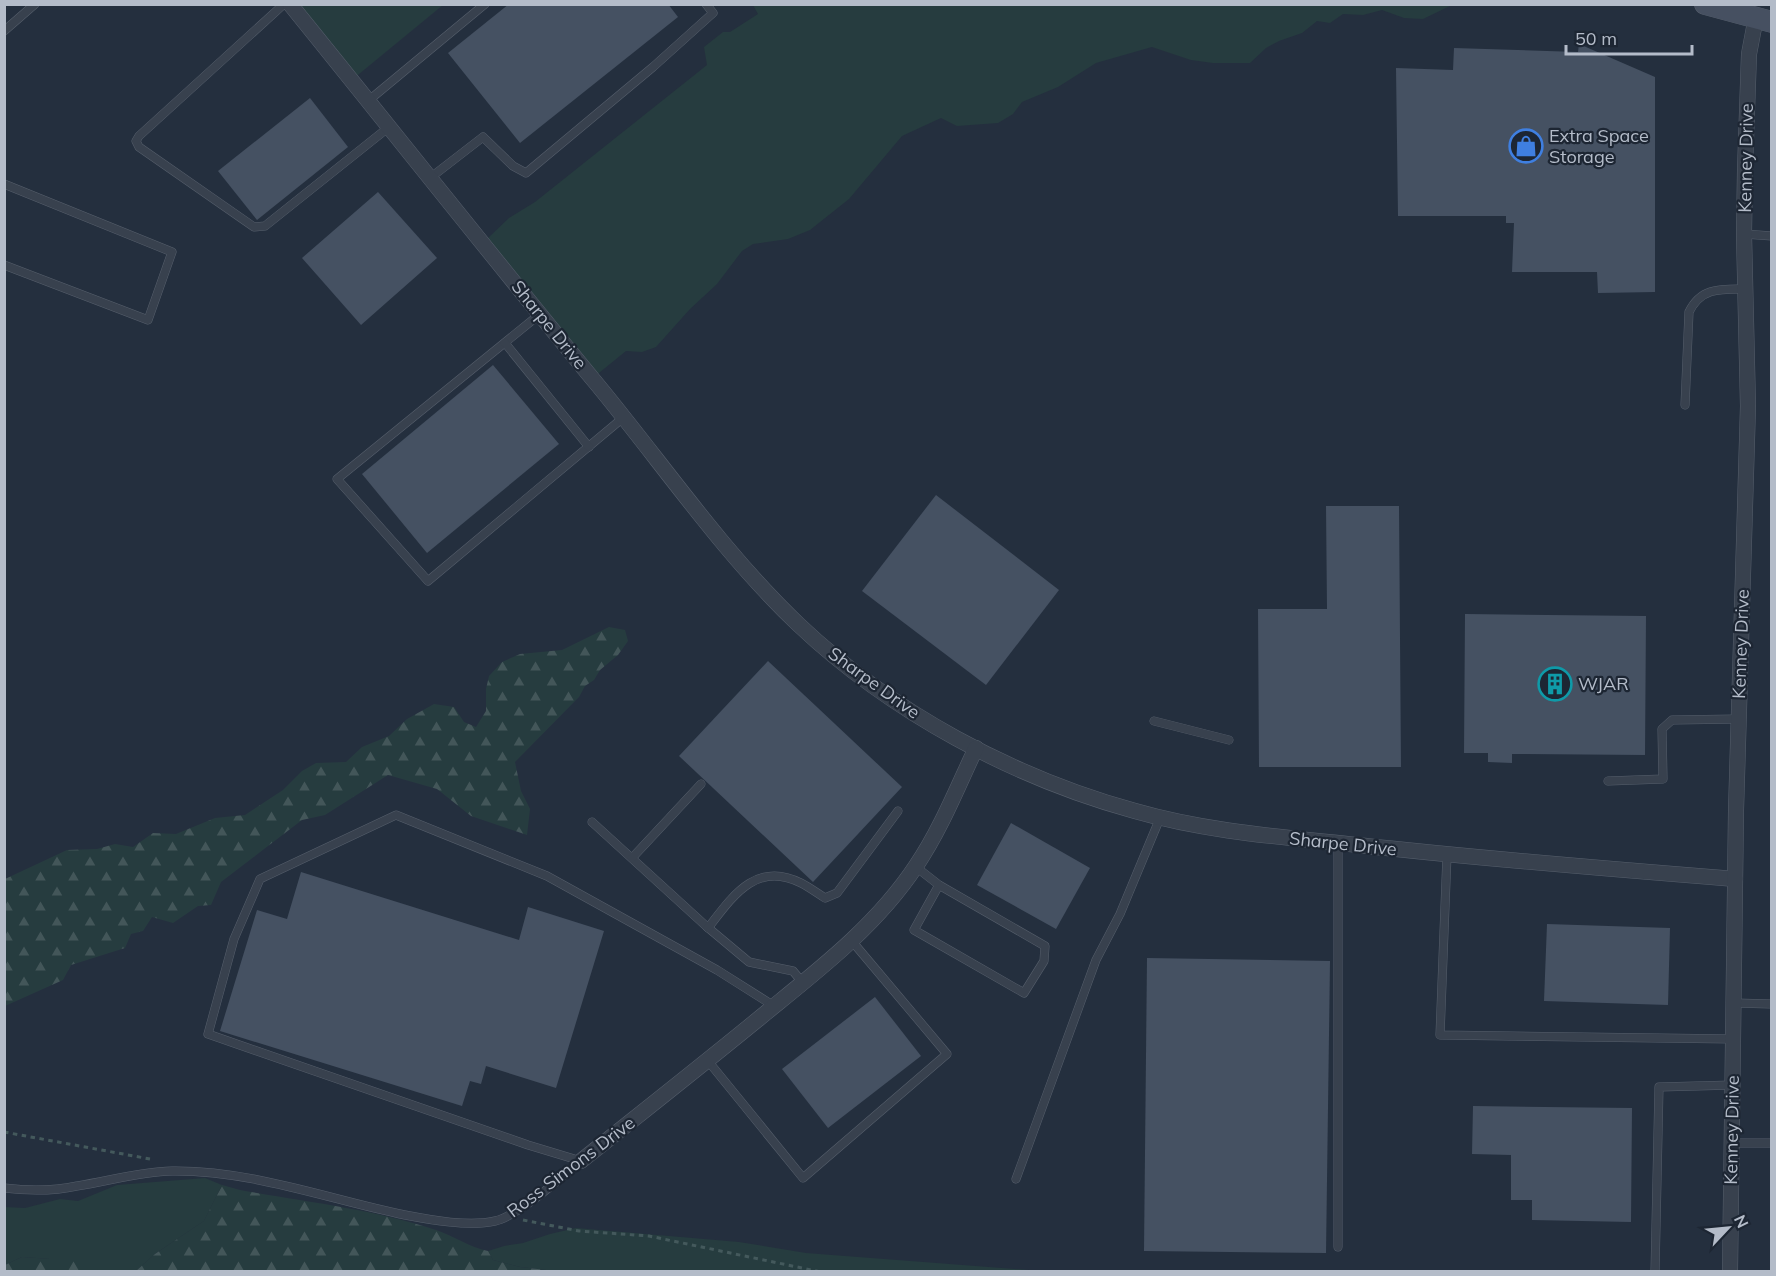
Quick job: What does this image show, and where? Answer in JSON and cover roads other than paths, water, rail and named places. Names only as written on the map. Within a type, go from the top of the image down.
[{"type":"main road","points":[[1705,4],[1764,19]]},
{"type":"street","name":"Sharpe Drive","points":[[290,4],[624,417],[722,542],[799,625],[875,687],[907,709],[976,748],[1048,782],[1160,818],[1227,831],[1447,855],[1735,879]]},
{"type":"street","name":"Kenney Drive","points":[[1730,1272],[1738,718],[1748,406],[1744,234],[1749,54],[1764,19]]},
{"type":"street","name":"Ross Simons Drive","points":[[581,1161],[803,983],[851,940],[891,899],[916,867],[940,826],[976,748]]},
{"type":"lane","points":[[4,31],[35,4]]},
{"type":"lane","points":[[284,4],[139,136],[136,141],[139,147],[254,227],[259,228],[265,226],[389,127]]},
{"type":"lane","points":[[368,101],[485,4]]},
{"type":"lane","points":[[430,178],[483,136],[513,166],[526,173],[653,68],[713,13],[706,4]]},
{"type":"lane","points":[[4,184],[172,252],[148,320],[4,265]]},
{"type":"lane","points":[[1744,234],[1772,236]]},
{"type":"lane","points":[[1685,405],[1689,312],[1700,296],[1718,289],[1746,289]]},
{"type":"lane","points":[[540,314],[337,479],[428,581],[624,417]]},
{"type":"lane","points":[[505,343],[589,447]]},
{"type":"lane","points":[[1608,781],[1663,779],[1662,729],[1672,720],[1738,718]]},
{"type":"lane","points":[[1154,721],[1229,740]]},
{"type":"lane","points":[[632,858],[701,783]]},
{"type":"lane","points":[[708,928],[734,894],[756,879],[777,875],[801,882],[825,898],[837,893],[898,811]]},
{"type":"lane","points":[[581,1161],[528,1145],[208,1034],[234,939],[260,879],[396,814],[547,876],[717,970],[774,1006]]},
{"type":"lane","points":[[1016,1179],[1096,960],[1120,914],[1160,818]]},
{"type":"lane","points":[[592,822],[708,928],[749,962],[793,971],[803,983]]},
{"type":"lane","points":[[1338,843],[1338,1247]]},
{"type":"lane","points":[[1447,855],[1440,1035],[1734,1039]]},
{"type":"lane","points":[[916,867],[939,885],[1045,946],[1044,961],[1024,993],[914,930],[939,885]]},
{"type":"lane","points":[[708,1061],[803,1178],[947,1054],[851,940]]},
{"type":"lane","points":[[1734,1003],[1772,1004]]},
{"type":"lane","points":[[1655,1272],[1659,1087],[1733,1084]]},
{"type":"lane","points":[[1732,1143],[1772,1143]]},
{"type":"lane","name":"Ross Simons Drive","points":[[4,1188],[58,1189],[141,1173],[174,1171],[218,1174],[426,1219],[479,1222],[496,1221],[507,1217],[534,1199],[581,1161]]},
{"type":"place","name":"Extra Space Storage","points":[[1526,146]]},
{"type":"place","name":"WJAR","points":[[1555,684]]}]
